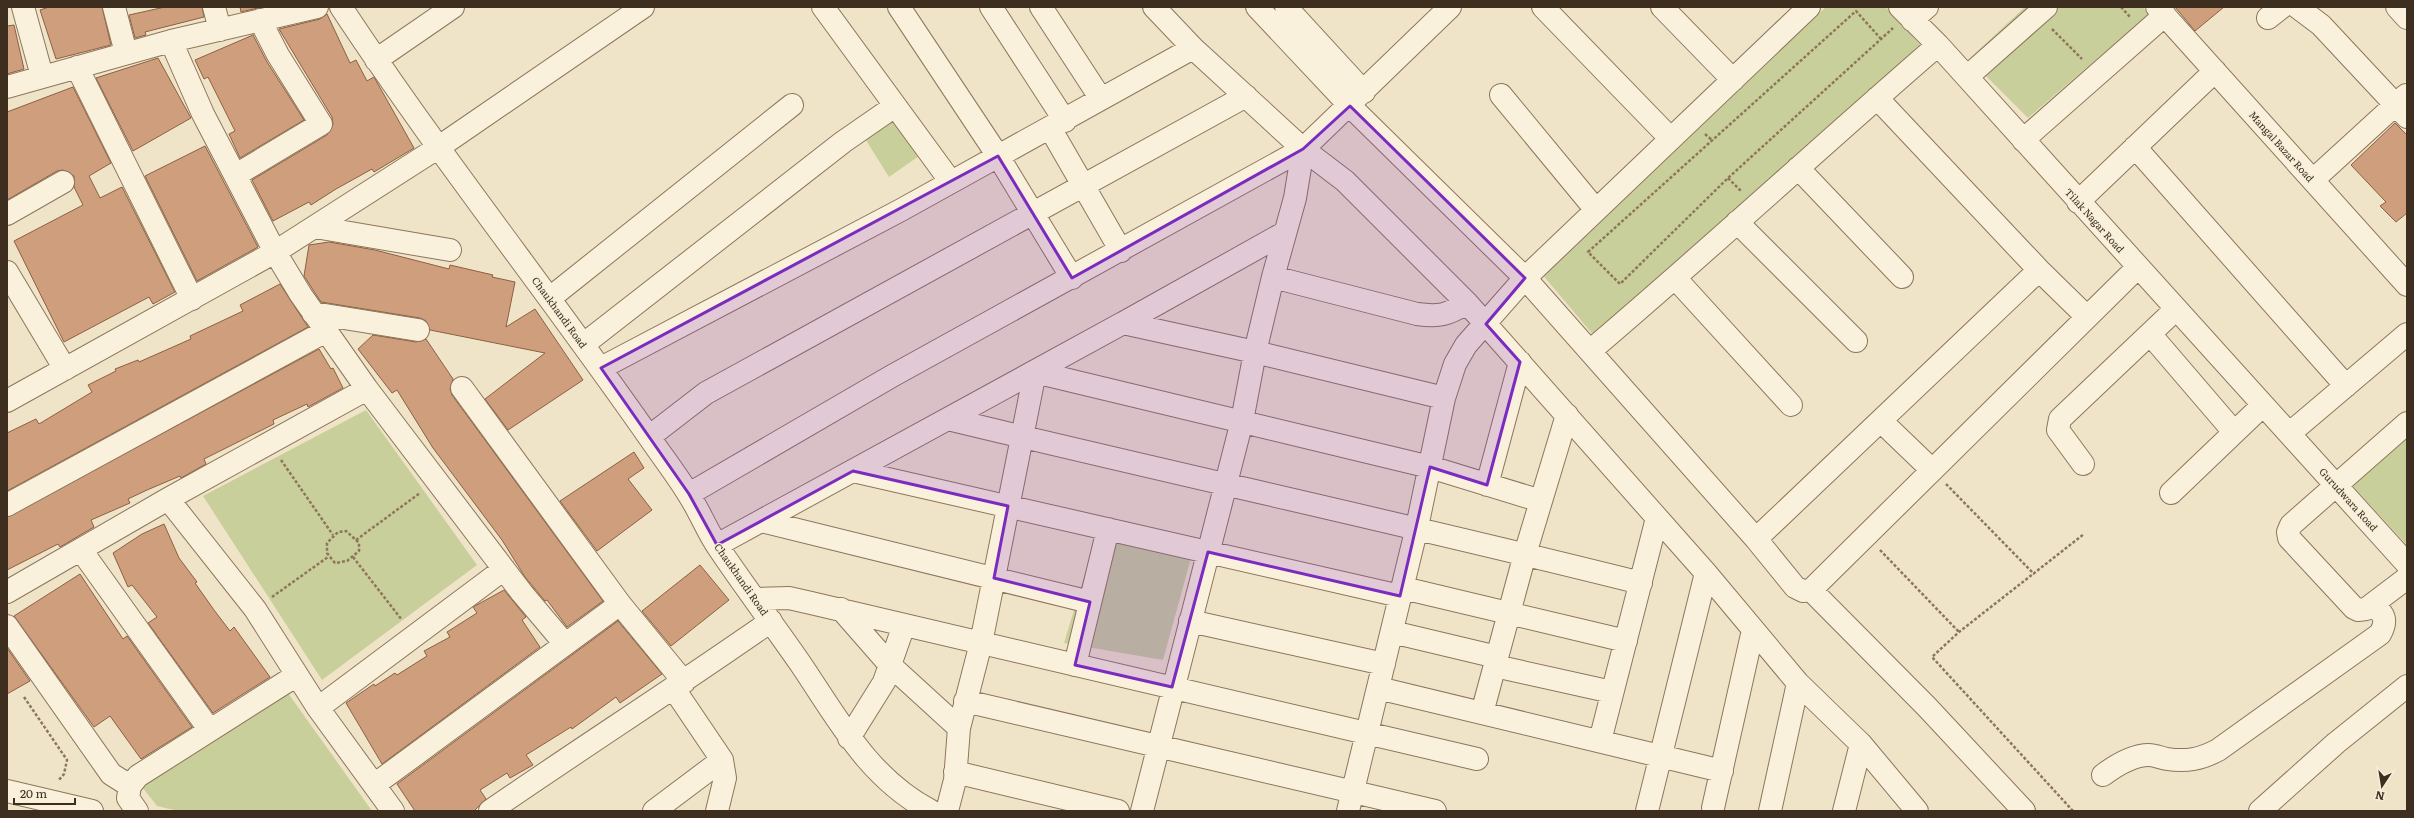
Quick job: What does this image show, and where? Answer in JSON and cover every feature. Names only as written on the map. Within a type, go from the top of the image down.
[{"type":"street","points":[[114,7],[126,53]]},
{"type":"street","points":[[214,7],[220,30]]},
{"type":"street","points":[[7,87],[171,41],[317,7]]},
{"type":"street","name":"Chaukhandi Road","points":[[341,7],[376,60],[584,344],[689,494],[717,545],[771,621],[849,738],[873,768],[909,800],[931,811]]},
{"type":"street","points":[[376,60],[453,7]]},
{"type":"street","points":[[7,401],[275,252],[439,148],[643,7]]},
{"type":"street","points":[[823,7],[951,182]]},
{"type":"street","points":[[898,7],[998,156],[1072,278]]},
{"type":"street","points":[[991,7],[1058,125],[1083,185],[1121,251]]},
{"type":"street","points":[[1041,7],[1101,99]]},
{"type":"street","points":[[1154,7],[1193,48],[1303,149],[1345,181],[1467,303],[1706,573],[1798,683],[1861,744],[1917,811]]},
{"type":"street","points":[[1257,7],[1357,99],[1525,278],[1756,539],[1795,587],[1803,591],[1810,590],[2086,316],[2137,268]]},
{"type":"street","points":[[1286,7],[1357,99]]},
{"type":"street","points":[[689,494],[892,376],[1121,251],[1303,149],[1357,99],[1450,7]]},
{"type":"street","points":[[1543,7],[1670,138]]},
{"type":"street","points":[[1662,7],[1733,80]]},
{"type":"street","points":[[2297,7],[2321,25],[2403,105],[2313,180]]},
{"type":"street","points":[[2396,7],[2407,18]]},
{"type":"street","points":[[1351,802],[1417,527],[1444,398],[1455,364],[1466,345],[1525,278],[1670,138],[1733,80],[1803,9]]},
{"type":"street","name":"Tilak Nagar Road","points":[[1913,11],[1938,45],[2078,202],[2262,406],[2290,433]]},
{"type":"street","points":[[2023,140],[2161,11]]},
{"type":"street","name":"Mangal Bazar Road","points":[[2161,11],[2407,285]]},
{"type":"street","points":[[18,12],[42,76]]},
{"type":"street","points":[[1967,77],[2046,15]]},
{"type":"street","points":[[236,175],[321,124],[278,55],[260,20]]},
{"type":"street","points":[[171,41],[203,114],[275,252],[314,313],[366,389],[504,569],[565,644]]},
{"type":"street","points":[[1590,351],[1676,279],[1737,222],[1938,45]]},
{"type":"street","points":[[601,368],[1058,125],[1101,99],[1193,48]]},
{"type":"street","points":[[77,67],[192,299]]},
{"type":"street","points":[[2078,202],[2215,71]]},
{"type":"street","points":[[1501,95],[1596,210]]},
{"type":"street","points":[[649,437],[706,393],[1246,96]]},
{"type":"street","points":[[1877,98],[2039,270],[2086,316]]},
{"type":"street","points":[[550,298],[792,105]]},
{"type":"street","points":[[584,344],[843,142],[895,106]]},
{"type":"street","points":[[2136,147],[2346,386]]},
{"type":"street","points":[[1142,811],[1172,687],[1242,421],[1255,352],[1284,233],[1295,198],[1303,149]]},
{"type":"street","points":[[1798,168],[1902,277]]},
{"type":"street","points":[[7,214],[62,182]]},
{"type":"street","points":[[1737,222],[1856,341]]},
{"type":"street","points":[[315,227],[450,250]]},
{"type":"street","points":[[717,545],[1035,372],[1284,233]]},
{"type":"street","points":[[1756,539],[2039,270]]},
{"type":"street","points":[[7,272],[65,369]]},
{"type":"street","points":[[1273,277],[1417,314],[1435,316],[1448,314],[1467,303]]},
{"type":"street","points":[[1676,279],[1791,405]]},
{"type":"street","points":[[2083,464],[2058,430],[2060,419],[2176,310]]},
{"type":"street","points":[[314,313],[418,330]]},
{"type":"street","points":[[1123,323],[1255,352],[1444,398]]},
{"type":"street","points":[[7,505],[326,331]]},
{"type":"street","points":[[2150,334],[2234,432]]},
{"type":"street","points":[[2290,433],[2407,334]]},
{"type":"street","points":[[1487,485],[1520,362]]},
{"type":"street","points":[[1035,372],[1430,466],[1541,501]]},
{"type":"street","points":[[946,811],[951,798],[959,728],[981,643],[1035,372]]},
{"type":"street","points":[[462,388],[679,685],[722,760],[725,778],[717,811]]},
{"type":"street","points":[[7,592],[168,499],[366,389]]},
{"type":"street","points":[[2172,493],[2262,406]]},
{"type":"street","points":[[1482,713],[1525,554],[1567,416]]},
{"type":"street","points":[[948,419],[1225,485],[1417,527],[1641,583]]},
{"type":"street","points":[[1881,421],[1932,470]]},
{"type":"street","points":[[2407,423],[2291,525],[2288,532],[2289,538],[2354,608],[2358,610],[2366,609],[2407,578]]},
{"type":"street","name":"Gurudwara Road","points":[[2290,433],[2407,564]]},
{"type":"street","points":[[853,471],[1208,552],[1509,614],[1626,641]]},
{"type":"street","points":[[168,499],[256,609],[318,708],[393,811]]},
{"type":"street","points":[[1600,741],[1657,518]]},
{"type":"street","points":[[761,521],[1090,602]]},
{"type":"street","points":[[1075,665],[1108,529]]},
{"type":"street","points":[[81,550],[209,729]]},
{"type":"street","points":[[318,708],[504,569]]},
{"type":"street","points":[[1646,811],[1706,573]]},
{"type":"street","points":[[1810,590],[1928,707],[2024,811]]},
{"type":"street","points":[[755,599],[789,598],[841,609],[1476,759]]},
{"type":"street","points":[[374,785],[620,604]]},
{"type":"street","points":[[2103,775],[2113,767],[2128,760],[2148,755],[2185,761],[2203,758],[2218,750],[2380,634],[2385,625],[2385,618],[2383,613],[2373,604]]},
{"type":"street","points":[[841,609],[890,665],[959,728]]},
{"type":"street","points":[[490,811],[679,685],[771,621]]},
{"type":"street","points":[[1190,621],[1384,664]]},
{"type":"street","points":[[849,738],[884,682],[904,625]]},
{"type":"street","points":[[7,626],[111,774],[130,786]]},
{"type":"street","points":[[1713,808],[1753,630]]},
{"type":"street","points":[[1392,632],[1612,692]]},
{"type":"street","points":[[137,811],[128,798],[130,786],[138,776],[209,729],[297,675]]},
{"type":"street","points":[[1770,811],[1798,683]]},
{"type":"street","points":[[2260,811],[2336,742],[2407,686]]},
{"type":"street","points":[[1378,688],[1722,771]]},
{"type":"street","points":[[965,701],[1157,747],[1351,802],[1435,811]]},
{"type":"street","points":[[1844,811],[1861,744]]},
{"type":"street","points":[[654,811],[722,760]]},
{"type":"street","points":[[955,772],[1118,811]]},
{"type":"street","points":[[7,791],[92,811]]},
{"type":"path","points":[[2121,7],[2131,18]]},
{"type":"path","points":[[1856,12],[1881,39],[1728,178],[1620,284],[1588,252],[1856,12]]},
{"type":"path","points":[[2046,15],[2083,60]]},
{"type":"path","points":[[270,443],[333,535]]},
{"type":"path","points":[[1932,470],[2034,574]]},
{"type":"path","points":[[356,540],[436,481]]},
{"type":"path","points":[[346,531],[356,540],[359,543],[359,551],[353,557],[342,563],[335,563],[328,557],[327,543],[333,535],[338,532],[346,531]]},
{"type":"path","points":[[2072,811],[1932,657],[1959,632],[2084,534]]},
{"type":"path","points":[[1866,535],[1959,632]]},
{"type":"path","points":[[256,609],[328,557]]},
{"type":"path","points":[[353,557],[414,636]]},
{"type":"path","points":[[24,697],[67,760],[64,774],[56,783]]},
{"type":"highlighted area","points":[[1350,106],[1525,278],[1486,324],[1520,362],[1487,485],[1430,467],[1400,596],[1208,552],[1172,687],[1075,665],[1090,602],[994,578],[1008,506],[853,471],[717,545],[689,494],[601,368],[998,156],[1072,278],[1303,149]]},
{"type":"green space","points":[[1826,7],[1886,7],[1922,47],[1595,337],[1541,273],[1703,118]]},
{"type":"green space","points":[[2025,7],[2143,7],[2149,14],[2028,118],[1969,59]]},
{"type":"green space","points":[[886,107],[919,156],[889,177],[857,126]]},
{"type":"green space","points":[[366,410],[477,565],[322,680],[203,496]]},
{"type":"green space","points":[[2407,419],[2407,545],[2342,474]]},
{"type":"green space","points":[[1099,527],[1194,547],[1163,660],[1064,643]]},
{"type":"green space","points":[[283,686],[372,811],[178,811],[157,806],[135,778]]},
{"type":"building","points":[[49,7],[102,7],[111,45],[56,59],[40,10]]},
{"type":"building","points":[[165,7],[202,7],[204,17],[145,32],[146,35],[135,38],[129,15]]},
{"type":"building","points":[[240,7],[262,7],[241,12]]},
{"type":"building","points":[[2175,7],[2224,7],[2195,31]]},
{"type":"building","points":[[327,14],[350,63],[356,60],[367,81],[374,77],[414,148],[374,172],[372,169],[311,205],[309,202],[273,221],[252,180],[327,135],[333,124],[332,117],[279,29],[320,19]]},
{"type":"building","points":[[14,25],[24,69],[7,74],[7,26]]},
{"type":"building","points":[[253,35],[267,62],[304,120],[240,158],[229,134],[235,131],[208,77],[204,79],[195,60]]},
{"type":"building","points":[[158,58],[191,118],[133,151],[96,78]]},
{"type":"building","points":[[73,87],[111,163],[89,176],[100,198],[122,187],[175,292],[153,304],[149,297],[64,342],[14,241],[83,205],[74,187],[74,176],[63,170],[57,171],[7,200],[7,112]]},
{"type":"building","points":[[2395,123],[2407,135],[2407,213],[2396,222],[2380,206],[2386,202],[2351,165]]},
{"type":"building","points":[[205,146],[258,247],[197,281],[145,176]]},
{"type":"building","points":[[329,242],[375,250],[449,269],[450,265],[493,275],[492,277],[515,282],[506,327],[535,309],[583,380],[508,430],[485,399],[545,353],[430,330],[426,321],[420,318],[321,302],[304,276],[309,245]]},
{"type":"building","points":[[280,284],[308,327],[7,491],[7,433],[36,419],[39,424],[92,392],[88,385],[116,371],[115,369],[138,360],[139,362],[191,339],[190,336],[243,311],[240,305]]},
{"type":"building","points":[[373,335],[416,342],[426,339],[453,379],[450,389],[452,395],[603,601],[567,627],[547,600],[545,601],[525,577],[502,540],[433,448],[397,390],[392,393],[358,349]]},
{"type":"building","points":[[319,349],[331,369],[333,368],[343,388],[308,407],[307,404],[273,420],[274,424],[204,459],[206,464],[181,478],[180,476],[147,490],[128,499],[130,503],[91,520],[94,527],[60,547],[58,544],[7,570],[7,517]]},
{"type":"building","points":[[634,452],[644,468],[628,479],[652,510],[597,551],[560,501]]},
{"type":"building","points":[[164,524],[179,558],[197,582],[195,583],[230,631],[234,627],[270,677],[213,713],[148,623],[157,617],[132,585],[128,587],[113,553],[142,534]]},
{"type":"building","points":[[700,565],[729,600],[671,646],[642,611]]},
{"type":"building","points":[[80,574],[123,639],[127,636],[192,727],[141,759],[110,716],[94,727],[14,616]]},
{"type":"building","points":[[504,590],[526,617],[522,620],[540,647],[382,764],[346,703],[374,684],[375,686],[395,673],[397,675],[427,656],[424,651],[450,637],[447,632],[477,613],[473,607]]},
{"type":"building","points":[[618,621],[662,674],[620,703],[616,697],[572,729],[571,727],[526,755],[533,765],[510,778],[507,773],[480,790],[486,799],[474,811],[415,811],[397,784]]},
{"type":"building","points":[[7,648],[30,681],[7,694]]}]
